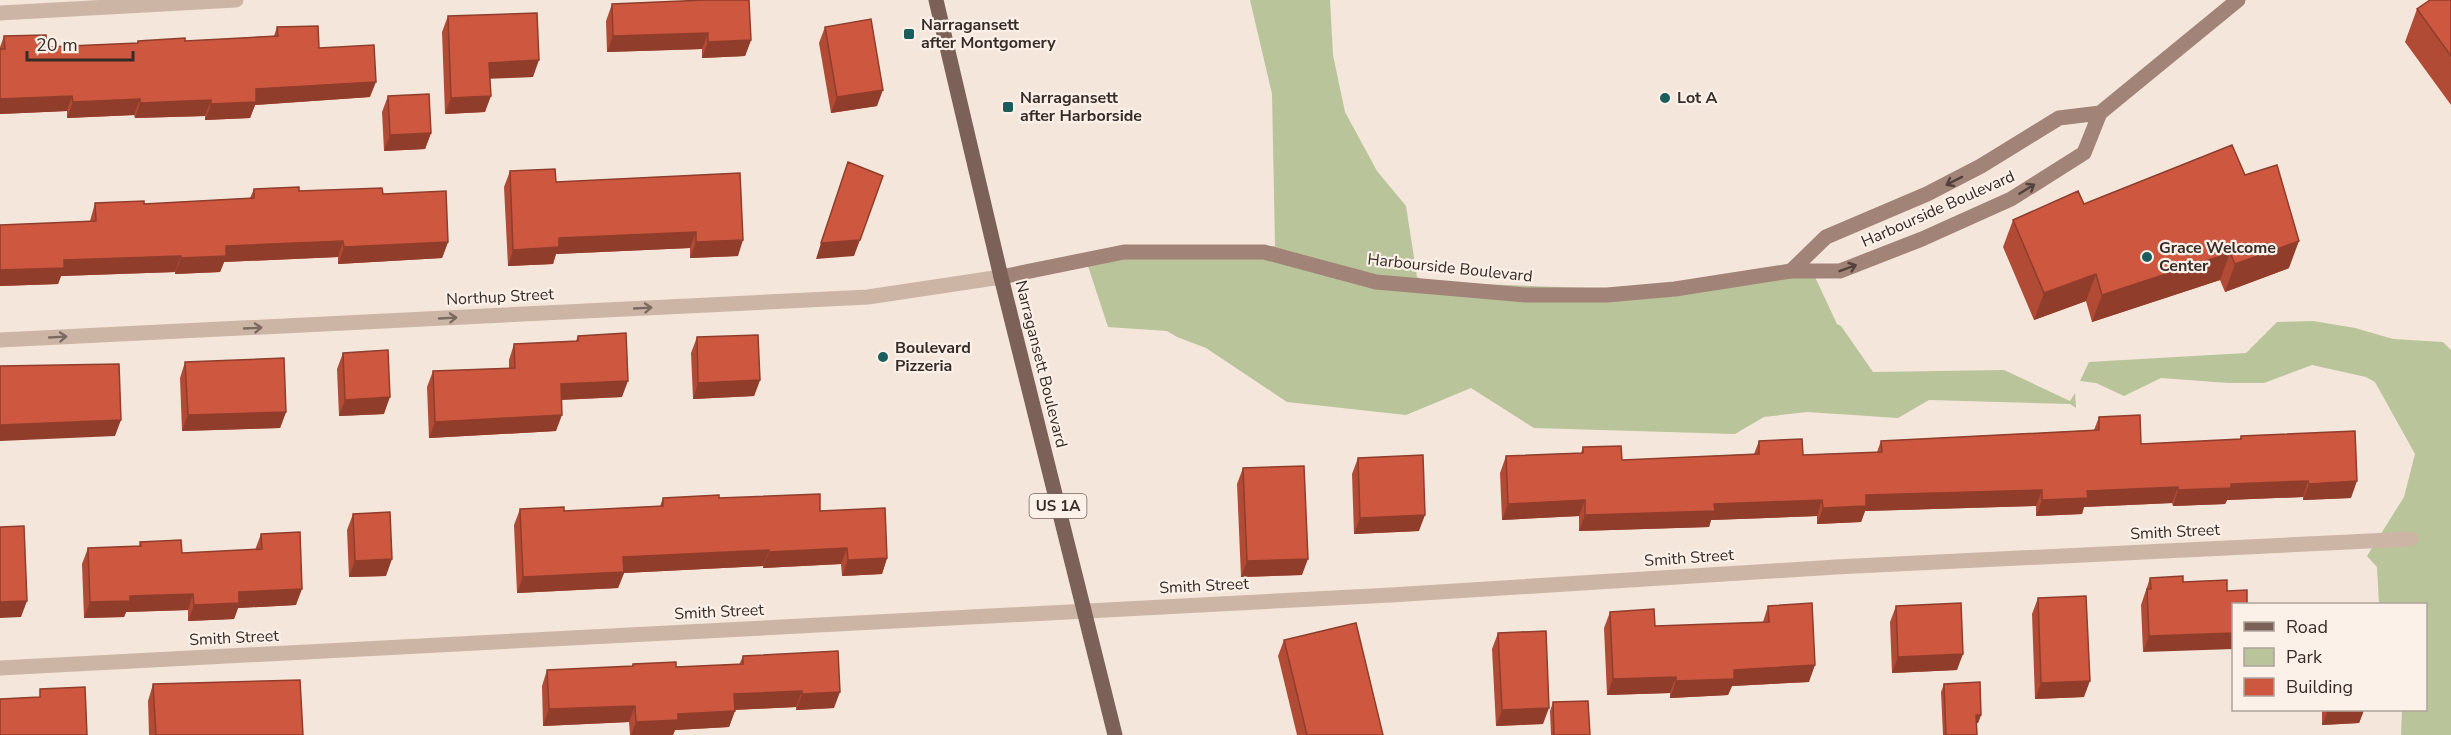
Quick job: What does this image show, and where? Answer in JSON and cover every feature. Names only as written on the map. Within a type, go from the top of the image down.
[{"type":"main road","name":"Narragansett Boulevard","points":[[936,0],[1001,277],[1115,735]]},
{"type":"street","points":[[0,13],[236,0]]},
{"type":"street","name":"Harbourside Boulevard","points":[[1001,277],[1124,252],[1264,252],[1376,282],[1526,295],[1607,295],[1675,289],[1791,271],[1840,271],[2011,199],[2084,153],[2100,114],[2238,0]]},
{"type":"street","name":"Harbourside Boulevard","points":[[1791,271],[1826,237],[1928,194],[1981,166],[2059,118],[2100,114]]},
{"type":"street","name":"Northup Street","points":[[0,340],[868,297],[1001,277]]},
{"type":"street","name":"Smith Street","points":[[0,668],[1084,611],[1836,567],[2410,539]]},
{"type":"green space","points":[[1250,0],[1330,0],[1333,55],[1345,112],[1377,171],[1406,206],[1417,277],[1427,282],[1641,290],[1808,262],[1837,324],[1841,326],[1873,372],[2004,370],[2070,401],[2075,393],[2076,408],[2070,404],[1929,400],[1898,418],[1807,412],[1764,417],[1735,434],[1534,428],[1471,388],[1406,415],[1287,402],[1206,348],[1167,331],[1108,327],[1085,257],[1099,252],[1275,246],[1272,94]]},
{"type":"green space","points":[[2313,321],[2355,328],[2393,339],[2443,342],[2451,350],[2451,735],[2401,735],[2402,711],[2427,711],[2427,603],[2379,603],[2377,567],[2367,556],[2404,497],[2415,454],[2375,382],[2366,377],[2312,365],[2264,383],[2161,378],[2124,396],[2096,383],[2080,381],[2089,362],[2246,353],[2277,322]]},
{"type":"building","points":[[749,0],[751,40],[708,42],[708,33],[613,36],[612,4]]},
{"type":"building","points":[[2430,0],[2451,0],[2451,56],[2417,9]]},
{"type":"building","points":[[537,13],[539,60],[489,63],[491,96],[451,98],[448,16]]},
{"type":"building","points":[[871,19],[883,90],[837,97],[825,27]]},
{"type":"building","points":[[318,26],[319,48],[374,45],[376,82],[256,89],[256,102],[211,104],[211,100],[140,103],[140,99],[73,102],[72,96],[0,99],[0,49],[5,49],[4,36],[46,35],[47,47],[138,43],[138,41],[185,38],[185,41],[278,36],[277,27]]},
{"type":"building","points":[[429,94],[431,133],[390,135],[388,96]]},
{"type":"building","name":"Grace Welcome Center","points":[[2232,145],[2245,175],[2277,165],[2299,241],[2235,264],[2230,253],[2102,295],[2096,274],[2044,293],[2013,220],[2078,191],[2084,204]]},
{"type":"building","points":[[848,162],[883,176],[860,240],[821,243]]},
{"type":"building","points":[[555,169],[556,182],[740,173],[743,240],[696,242],[696,232],[559,238],[559,247],[513,250],[510,171]]},
{"type":"building","points":[[299,187],[299,191],[382,188],[383,194],[446,191],[448,242],[344,247],[343,241],[226,246],[226,256],[64,260],[64,268],[0,270],[0,225],[96,221],[95,203],[144,201],[144,204],[254,198],[254,189]]},
{"type":"building","points":[[626,333],[628,381],[561,384],[562,415],[435,422],[433,371],[515,368],[514,344],[578,341],[578,336]]},
{"type":"building","points":[[758,335],[760,380],[698,383],[697,337]]},
{"type":"building","points":[[388,350],[390,397],[345,400],[343,353]]},
{"type":"building","points":[[284,358],[286,412],[188,415],[185,362]]},
{"type":"building","points":[[119,364],[121,420],[0,425],[0,366]]},
{"type":"building","points":[[2140,415],[2141,444],[2241,439],[2241,436],[2355,431],[2357,481],[2309,484],[2308,481],[2231,484],[2231,488],[2178,490],[2178,487],[2087,491],[2088,498],[2042,500],[2042,490],[1866,495],[1866,506],[1823,508],[1822,500],[1714,504],[1715,511],[1585,515],[1585,500],[1508,504],[1506,456],[1583,453],[1583,447],[1621,446],[1622,460],[1759,454],[1759,441],[1802,439],[1803,455],[1882,452],[1881,441],[2099,430],[2099,417]]},
{"type":"building","points":[[1423,455],[1425,515],[1360,518],[1358,458]]},
{"type":"building","points":[[1304,466],[1308,559],[1247,561],[1243,468]]},
{"type":"building","points":[[820,494],[820,511],[885,508],[887,558],[848,560],[847,548],[623,557],[624,572],[523,577],[520,509],[564,507],[564,511],[663,506],[663,498]]},
{"type":"building","points":[[390,512],[392,559],[355,561],[353,514]]},
{"type":"building","points":[[24,526],[27,601],[0,602],[0,527]]},
{"type":"building","points":[[300,532],[302,589],[239,592],[239,603],[194,605],[193,594],[130,596],[130,601],[90,602],[88,548],[141,546],[140,542],[181,540],[182,553],[262,549],[261,534]]},
{"type":"building","points":[[2183,576],[2183,582],[2227,580],[2227,591],[2247,590],[2247,603],[2232,603],[2232,633],[2149,636],[2147,589],[2151,589],[2150,578]]},
{"type":"building","points":[[2086,596],[2090,681],[2041,683],[2038,598]]},
{"type":"building","points":[[1812,603],[1815,665],[1734,670],[1734,679],[1676,681],[1676,677],[1613,679],[1610,612],[1654,609],[1655,626],[1769,622],[1768,606]]},
{"type":"building","points":[[1961,603],[1963,654],[1898,657],[1896,606]]},
{"type":"building","points":[[1356,623],[1383,735],[1307,735],[1284,640]]},
{"type":"building","points":[[1546,631],[1549,708],[1502,710],[1498,633]]},
{"type":"building","points":[[838,651],[840,692],[734,694],[735,711],[678,714],[678,720],[636,722],[635,706],[549,709],[547,670],[676,662],[676,667],[743,664],[743,656]]},
{"type":"building","points":[[300,680],[303,735],[156,735],[153,684]]},
{"type":"building","points":[[1980,682],[1981,715],[1976,715],[1977,735],[1946,735],[1944,684]]},
{"type":"building","points":[[85,687],[87,735],[0,735],[0,699],[40,697],[40,689]]},
{"type":"building","points":[[1588,701],[1590,735],[1554,735],[1553,702]]},
{"type":"place","name":"Narragansett after Montgomery","points":[[909,34]]},
{"type":"place","name":"Lot A","points":[[1665,98]]},
{"type":"place","name":"Narragansett after Harborside","points":[[1008,107]]},
{"type":"place","name":"Grace Welcome Center","points":[[2147,257]]},
{"type":"place","name":"Boulevard Pizzeria","points":[[883,357]]}]
